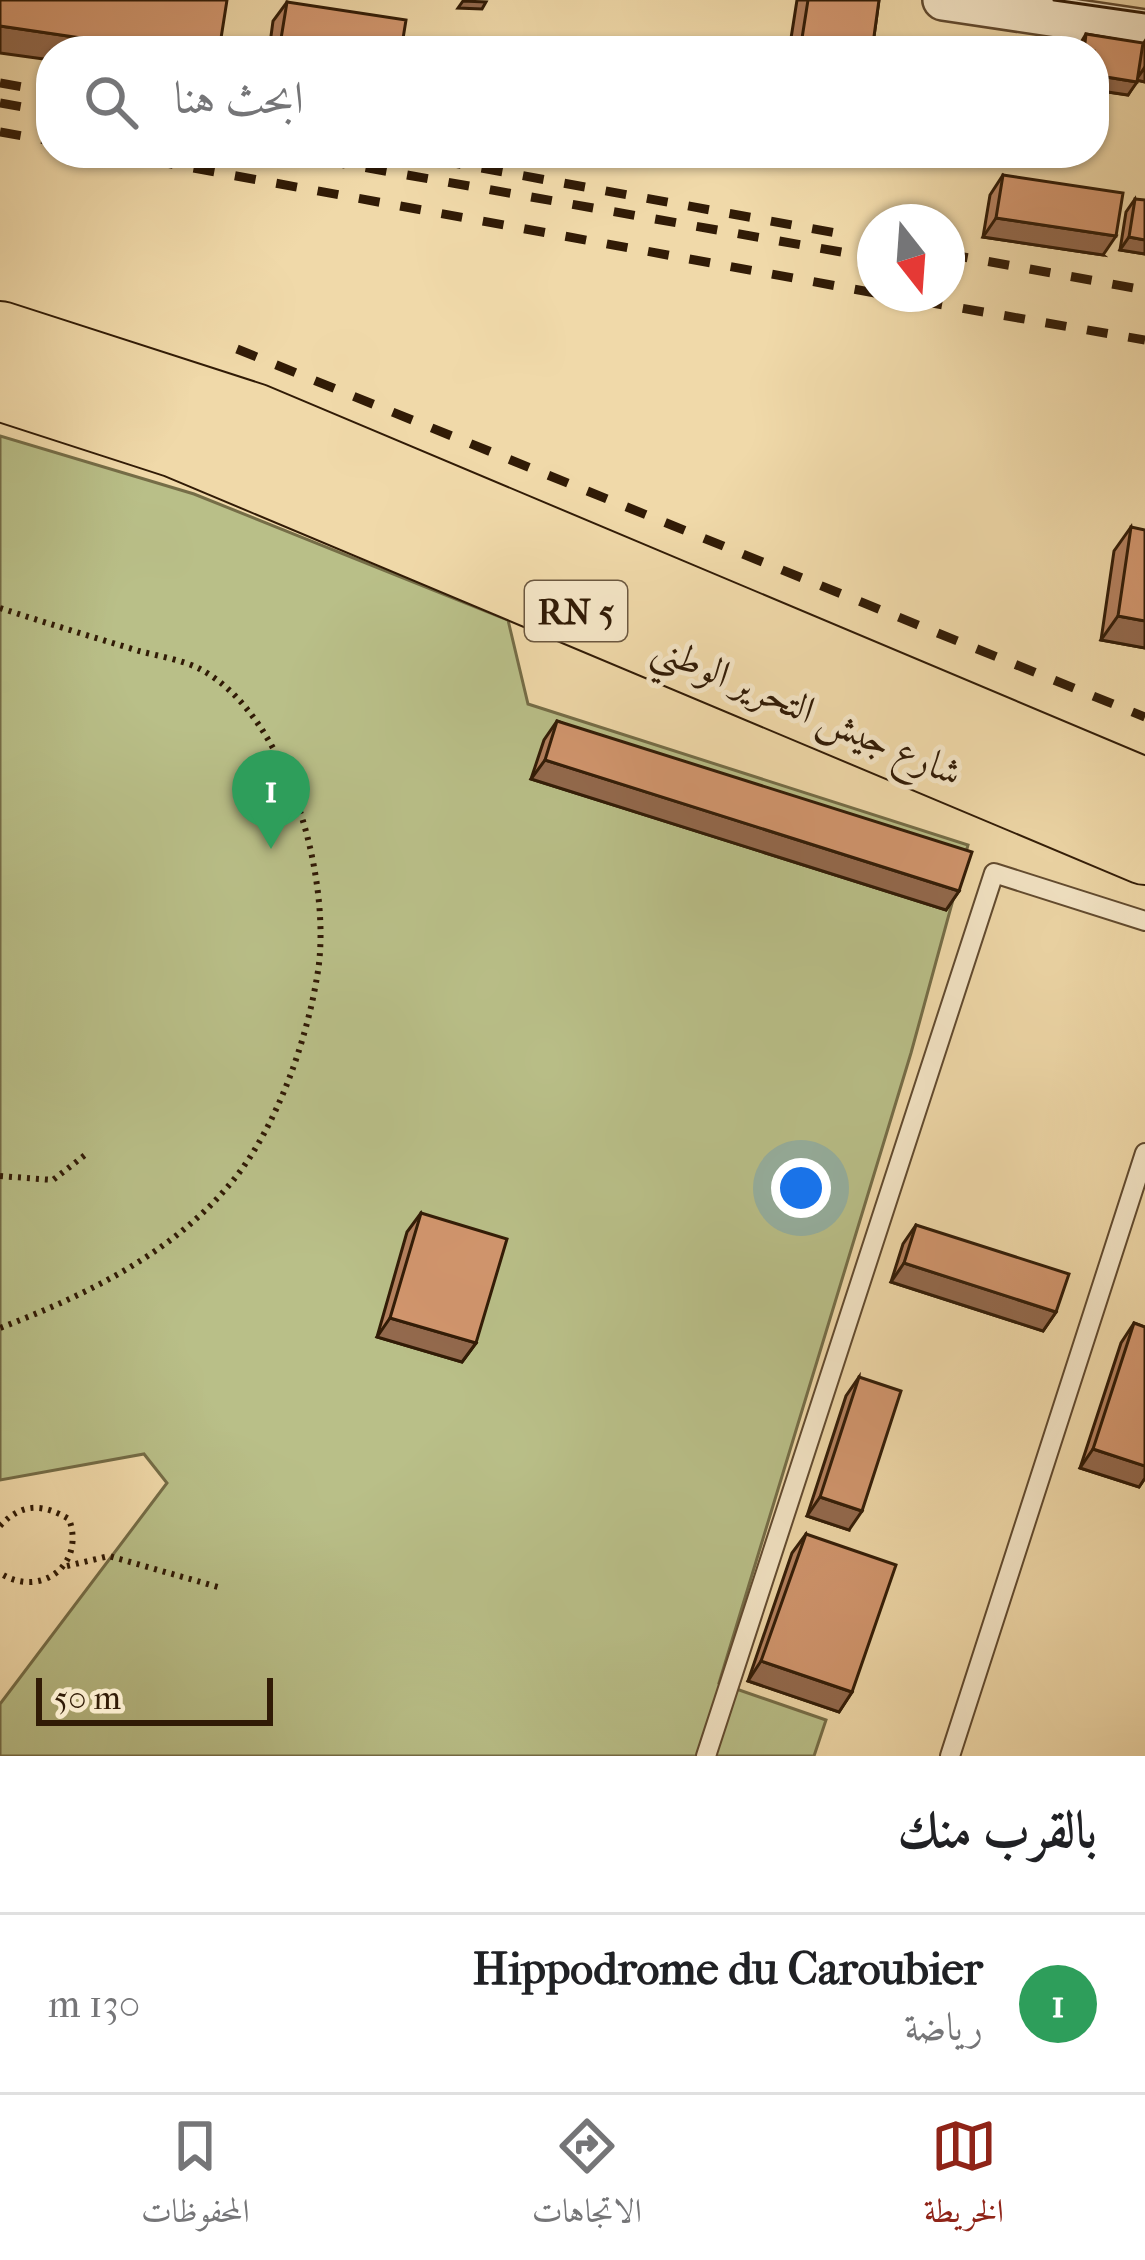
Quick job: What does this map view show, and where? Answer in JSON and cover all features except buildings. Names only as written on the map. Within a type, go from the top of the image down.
[{"type":"highway","name":"شارع جيش التحرير الوطني","points":[[0,335],[254,417],[1145,792]]},
{"type":"highway","name":"شارع جيش التحرير الوطني","points":[[0,387],[176,444],[1145,851]]},
{"type":"street","points":[[943,0],[1145,30]]},
{"type":"lane","points":[[706,1756],[994,873],[1145,921]]},
{"type":"lane","points":[[950,1756],[1145,1153]]},
{"type":"path","points":[[0,608],[202,670],[247,711],[267,736],[316,860],[318,975],[286,1082],[235,1178],[175,1237],[83,1296],[0,1328]]},
{"type":"path","points":[[0,1176],[53,1180],[86,1155]]},
{"type":"path","points":[[0,1526],[27,1507],[50,1508],[69,1519],[76,1538],[64,1566]]},
{"type":"path","points":[[0,1573],[20,1586],[41,1583],[64,1566],[110,1556],[218,1587]]},
{"type":"green space","points":[[0,436],[194,494],[508,620],[528,704],[968,845],[911,1053],[719,1683],[826,1720],[814,1756],[0,1756],[0,1704],[167,1483],[144,1454],[0,1480]]},
{"type":"tram line","points":[[1054,0],[1145,13]]},
{"type":"railway","points":[[0,83],[36,89]]},
{"type":"railway","points":[[0,103],[36,109]]},
{"type":"railway","points":[[0,132],[36,138]]},
{"type":"railway","points":[[193,168],[857,290]]},
{"type":"railway","points":[[368,168],[857,255]]},
{"type":"railway","points":[[481,168],[836,233]]},
{"type":"railway","points":[[965,257],[1145,290]]},
{"type":"railway","points":[[965,309],[1145,340]]},
{"type":"railway","points":[[237,349],[1145,717]]},
{"type":"place","name":"Hippodrome du Caroubier","points":[[271,849]]}]
